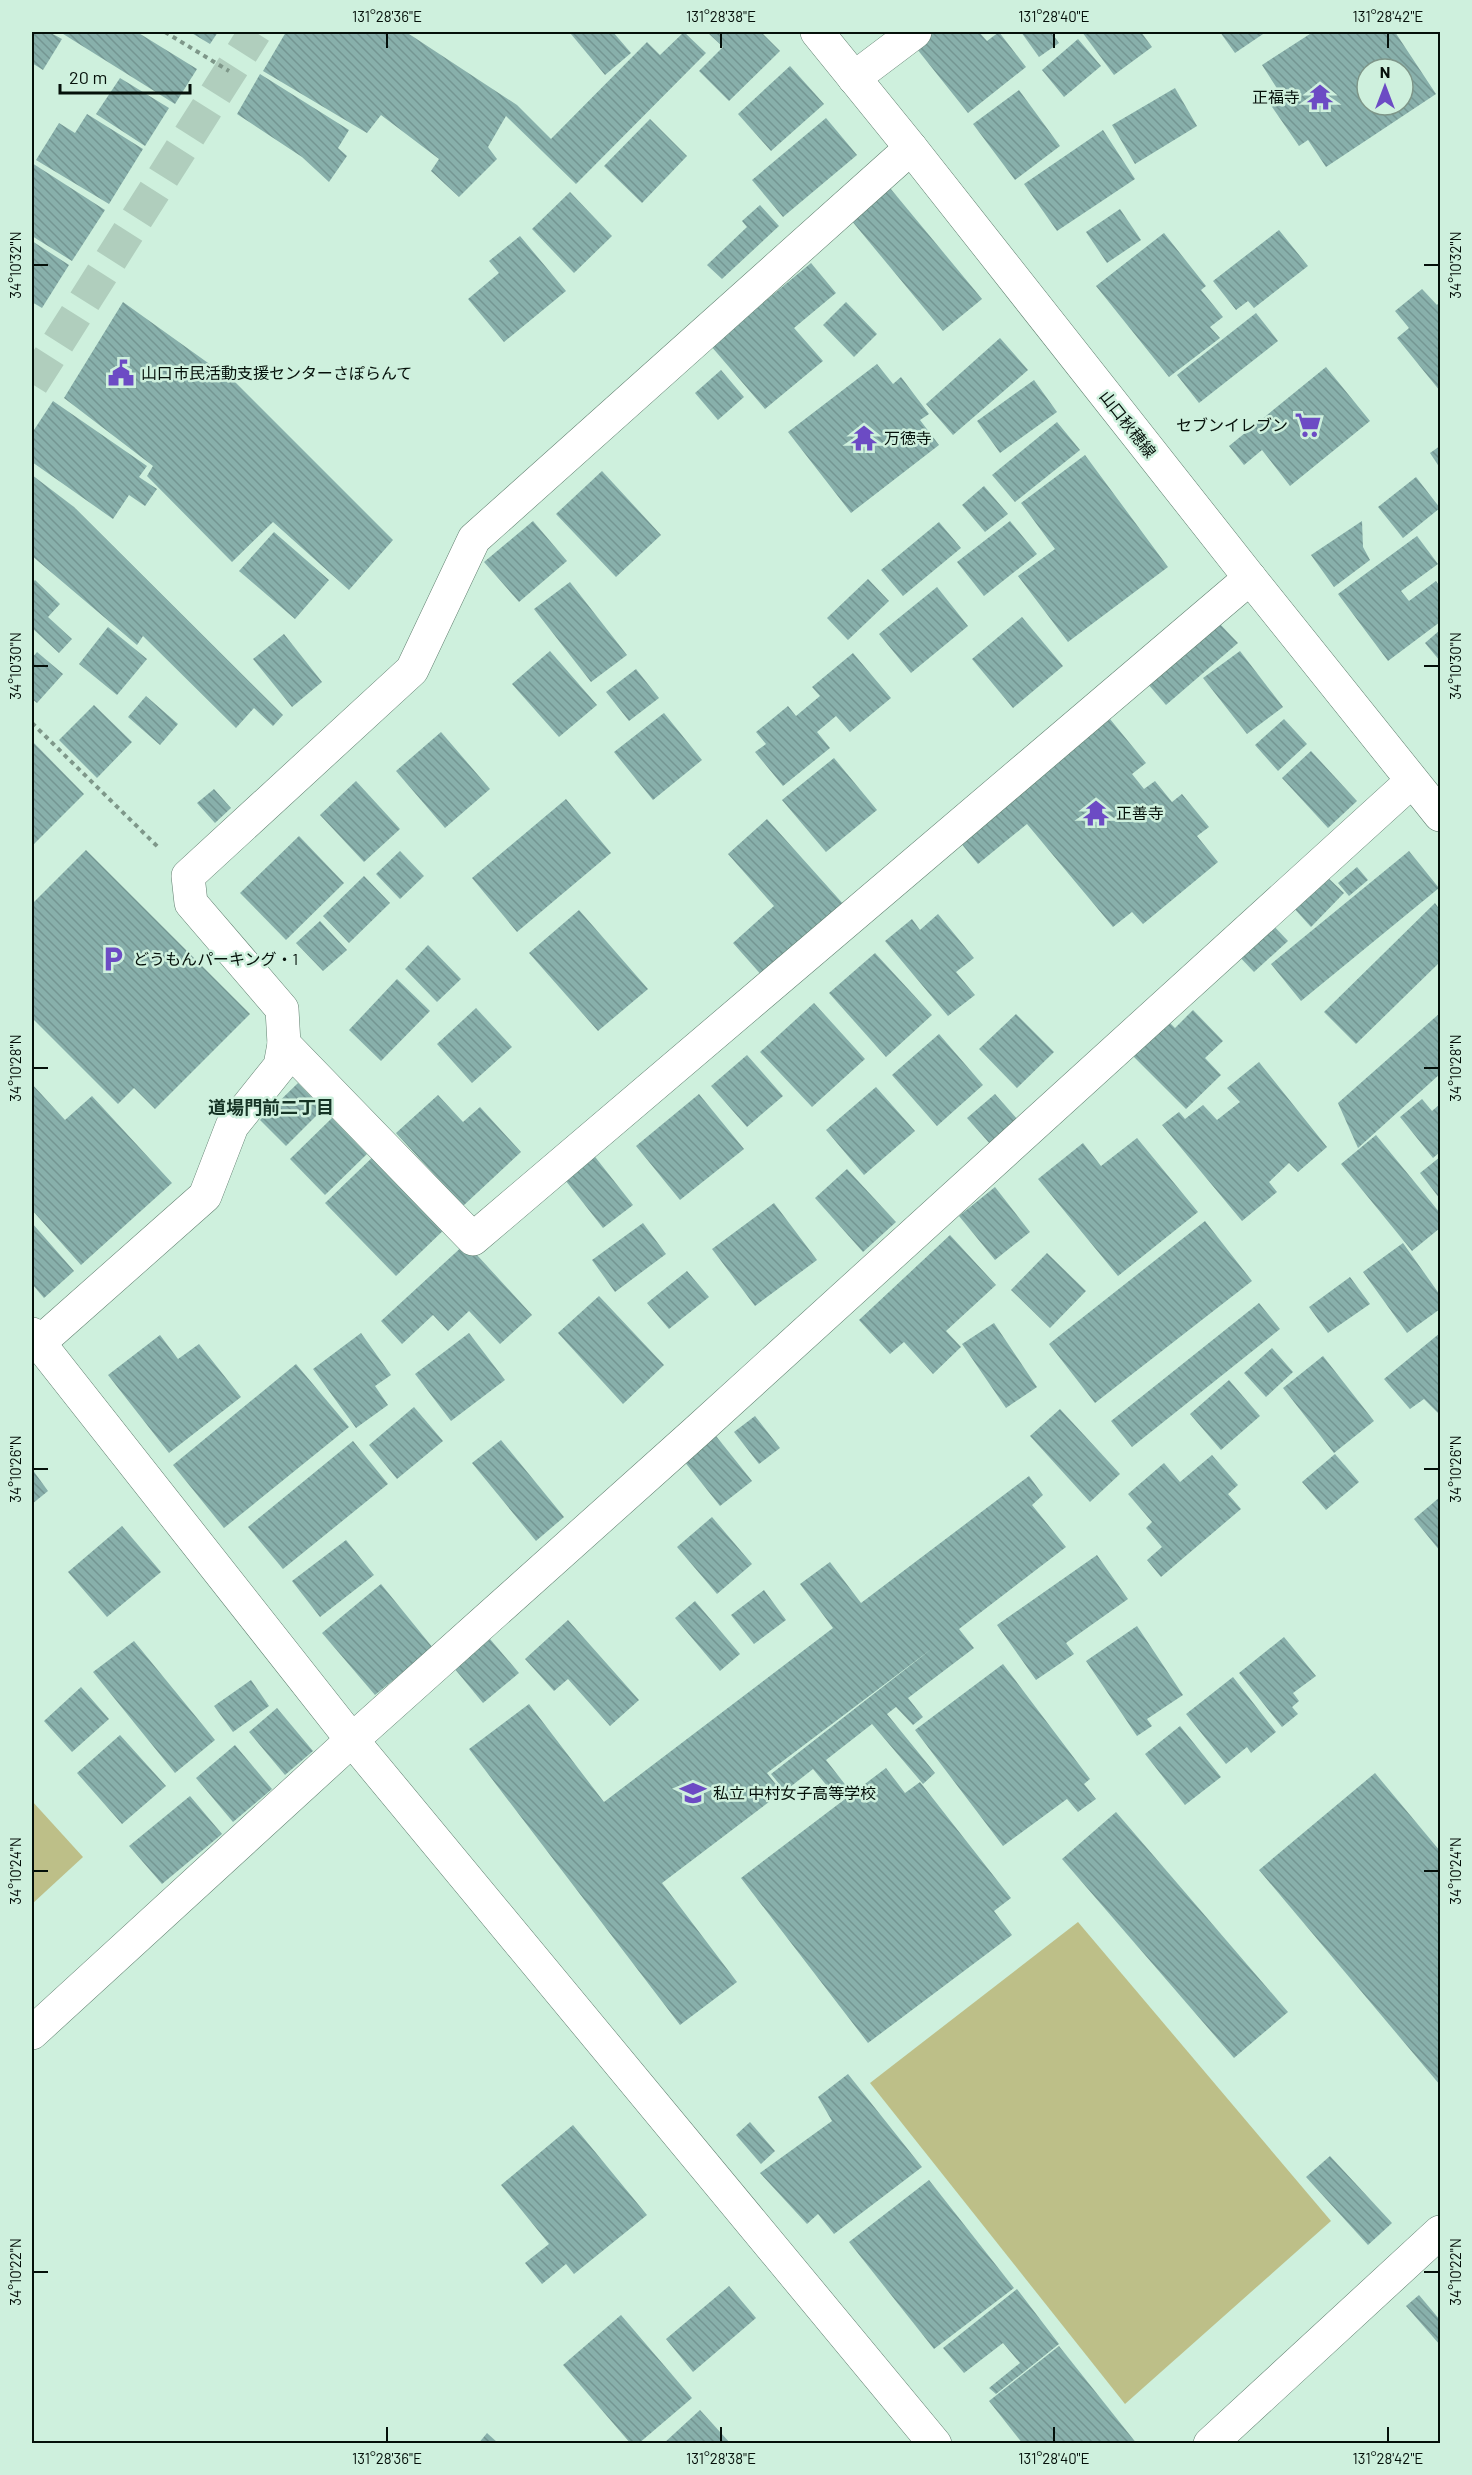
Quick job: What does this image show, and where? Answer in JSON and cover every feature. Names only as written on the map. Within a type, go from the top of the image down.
[{"type":"street","name":"山口秋穂線","points":[[817,32],[1440,815]]},
{"type":"street","points":[[854,78],[915,32]]},
{"type":"street","points":[[911,148],[474,539],[412,670],[188,876],[191,903],[282,1009],[284,1044],[280,1066],[232,1126],[205,1196],[35,1339],[352,1740],[935,2444]]},
{"type":"street","points":[[284,1044],[473,1239],[1250,578]]},
{"type":"street","points":[[32,2033],[352,1740],[705,1424],[1412,781]]},
{"type":"street","points":[[1210,2444],[1440,2232]]},
{"type":"path","points":[[165,32],[229,71]]},
{"type":"path","points":[[32,723],[188,876]]},
{"type":"green space","points":[[32,1801],[83,1857],[32,1904]]},
{"type":"green space","points":[[1078,1922],[1331,2221],[1125,2404],[870,2083]]},
{"type":"building","points":[[32,32],[49,32],[62,39],[43,70],[32,63]]},
{"type":"building","points":[[60,32],[137,32],[197,69],[175,104]]},
{"type":"building","points":[[190,32],[218,32],[210,44]]},
{"type":"building","points":[[286,32],[406,32],[517,105],[551,139],[647,42],[660,55],[684,32],[706,53],[576,184],[506,116],[488,147],[497,159],[459,197],[431,171],[439,159],[381,115],[367,133],[263,71]]},
{"type":"building","points":[[573,32],[613,32],[631,53],[605,75],[571,34]]},
{"type":"building","points":[[707,32],[761,32],[780,51],[729,101],[699,71],[723,47]]},
{"type":"building","points":[[929,32],[979,32],[987,41],[999,32],[1026,67],[968,113],[913,44]]},
{"type":"building","points":[[1021,32],[1051,32],[1059,43],[1039,57]]},
{"type":"building","points":[[1082,32],[1141,32],[1152,47],[1114,75]]},
{"type":"building","points":[[1220,32],[1266,32],[1235,53]]},
{"type":"building","name":"正福寺","points":[[1313,32],[1395,32],[1412,57],[1355,57],[1355,117],[1401,117],[1326,167],[1308,140],[1299,146],[1268,101],[1280,93],[1262,65]]},
{"type":"building","points":[[1078,39],[1101,66],[1064,97],[1042,70]]},
{"type":"building","name":"正福寺","points":[[1415,62],[1436,94],[1415,108]]},
{"type":"building","points":[[790,66],[824,104],[771,151],[738,114]]},
{"type":"building","points":[[260,74],[349,130],[338,148],[347,156],[329,182],[302,157],[237,114]]},
{"type":"building","points":[[120,78],[169,108],[145,146],[96,114]]},
{"type":"building","points":[[1175,88],[1197,126],[1135,164],[1112,125]]},
{"type":"building","points":[[1019,90],[1060,146],[1015,180],[973,124]]},
{"type":"building","points":[[87,114],[143,149],[109,204],[36,160],[59,123],[75,133]]},
{"type":"building","points":[[826,118],[857,155],[783,217],[752,180]]},
{"type":"building","points":[[650,119],[687,156],[642,203],[604,166]]},
{"type":"building","points":[[1103,130],[1135,179],[1057,231],[1024,184]]},
{"type":"building","points":[[32,163],[105,210],[72,261],[32,236]]},
{"type":"building","points":[[890,188],[982,299],[943,331],[851,220]]},
{"type":"building","points":[[570,192],[612,236],[574,273],[532,229]]},
{"type":"building","points":[[760,205],[779,226],[722,279],[707,265],[747,227],[742,221]]},
{"type":"building","points":[[1120,209],[1141,240],[1107,263],[1086,232]]},
{"type":"building","points":[[1279,230],[1308,266],[1254,308],[1248,301],[1236,310],[1213,281]]},
{"type":"building","points":[[1164,233],[1206,286],[1201,290],[1223,317],[1210,327],[1220,338],[1169,377],[1096,286]]},
{"type":"building","points":[[520,236],[566,291],[504,342],[468,299],[499,273],[489,261]]},
{"type":"building","points":[[32,241],[69,265],[42,308],[32,302]]},
{"type":"building","points":[[811,263],[836,293],[794,328],[823,361],[765,409],[711,346]]},
{"type":"building","points":[[1422,289],[1437,305],[1440,302],[1440,391],[1397,338],[1409,328],[1395,311]]},
{"type":"building","points":[[123,302],[236,383],[393,540],[349,590],[273,522],[232,562],[147,476],[153,466],[64,398]]},
{"type":"building","points":[[846,302],[877,334],[854,357],[823,325]]},
{"type":"building","points":[[1256,313],[1278,341],[1199,403],[1177,375]]},
{"type":"building","points":[[1000,338],[1028,370],[953,435],[926,404]]},
{"type":"building","name":"万徳寺","points":[[877,364],[893,384],[901,377],[929,414],[920,420],[939,445],[851,513],[788,432]]},
{"type":"building","points":[[1326,367],[1370,421],[1290,486],[1262,450],[1244,465],[1229,446]]},
{"type":"building","points":[[721,370],[744,397],[718,420],[695,393]]},
{"type":"building","points":[[1034,380],[1057,412],[1000,453],[977,421]]},
{"type":"building","points":[[53,401],[147,466],[139,477],[157,489],[145,506],[129,495],[113,519],[32,462],[32,433]]},
{"type":"building","points":[[1057,422],[1080,450],[1015,502],[992,475]]},
{"type":"building","points":[[1440,446],[1440,468],[1430,453]]},
{"type":"building","points":[[1085,455],[1168,567],[1068,642],[1018,576],[1055,549],[1021,503]]},
{"type":"building","points":[[602,471],[661,535],[616,577],[556,514]]},
{"type":"building","points":[[32,475],[74,507],[283,715],[273,726],[254,708],[236,728],[143,636],[137,645],[32,556]]},
{"type":"building","points":[[1416,477],[1440,508],[1403,538],[1378,507]]},
{"type":"building","points":[[984,486],[1008,514],[985,532],[962,505]]},
{"type":"building","points":[[533,521],[567,561],[519,602],[484,562]]},
{"type":"building","points":[[1010,521],[1037,554],[984,596],[957,562]]},
{"type":"building","points":[[1362,521],[1363,547],[1370,560],[1334,587],[1311,555]]},
{"type":"building","points":[[939,522],[961,548],[903,596],[881,570]]},
{"type":"building","points":[[274,532],[329,580],[295,619],[239,571]]},
{"type":"building","points":[[1417,536],[1438,564],[1401,591],[1409,601],[1436,581],[1440,587],[1440,622],[1388,661],[1338,594]]},
{"type":"building","points":[[868,579],[889,601],[848,640],[827,618]]},
{"type":"building","points":[[35,580],[60,604],[48,617],[72,639],[59,653],[32,628],[32,583]]},
{"type":"building","points":[[570,582],[627,655],[591,682],[534,609]]},
{"type":"building","points":[[937,587],[968,626],[911,673],[879,634]]},
{"type":"building","points":[[1022,617],[1063,666],[1013,708],[972,659]]},
{"type":"building","points":[[1218,622],[1238,643],[1166,705],[1147,683]]},
{"type":"building","points":[[108,627],[147,659],[117,695],[79,664]]},
{"type":"building","points":[[1440,630],[1440,661],[1425,643]]},
{"type":"building","points":[[284,634],[322,682],[292,707],[253,659]]},
{"type":"building","points":[[550,651],[597,705],[559,737],[512,684]]},
{"type":"building","points":[[1240,651],[1283,707],[1247,734],[1203,678]]},
{"type":"building","points":[[37,652],[63,674],[37,703],[32,699],[32,658]]},
{"type":"building","points":[[853,653],[891,698],[850,732],[836,716],[817,732],[830,748],[783,786],[755,752],[766,744],[756,732],[788,706],[796,716],[820,696],[812,687]]},
{"type":"building","points":[[636,669],[659,698],[629,721],[606,692]]},
{"type":"building","points":[[146,696],[178,724],[160,745],[128,717]]},
{"type":"building","points":[[94,705],[132,742],[97,778],[59,740]]},
{"type":"building","points":[[664,713],[702,760],[653,800],[614,752]]},
{"type":"building","name":"正善寺","points":[[1110,719],[1146,763],[1132,774],[1144,789],[1155,781],[1172,802],[1182,794],[1209,827],[1197,836],[1218,862],[1143,924],[1132,912],[1113,927],[1027,824],[978,864],[960,842]]},
{"type":"building","points":[[1284,719],[1307,744],[1278,771],[1255,745]]},
{"type":"building","points":[[441,732],[490,789],[445,828],[396,771]]},
{"type":"building","points":[[32,741],[84,794],[32,846]]},
{"type":"building","points":[[1311,751],[1357,801],[1328,828],[1282,778]]},
{"type":"building","points":[[834,758],[877,810],[826,852],[782,800]]},
{"type":"building","points":[[356,781],[400,829],[364,862],[320,815]]},
{"type":"building","points":[[214,789],[231,808],[215,823],[197,803]]},
{"type":"building","points":[[566,799],[611,853],[517,932],[472,878]]},
{"type":"building","points":[[767,819],[845,906],[764,978],[733,943],[774,906],[728,854]]},
{"type":"building","points":[[299,836],[344,883],[286,940],[240,893]]},
{"type":"building","name":"どうもんパーキング・1","points":[[86,850],[250,1014],[155,1109],[134,1088],[118,1104],[32,1018],[32,904]]},
{"type":"building","points":[[400,851],[424,876],[400,899],[376,874]]},
{"type":"building","points":[[1409,851],[1439,888],[1301,1001],[1271,964]]},
{"type":"building","points":[[1357,867],[1368,880],[1349,896],[1338,883]]},
{"type":"building","points":[[1324,874],[1344,893],[1311,927],[1292,906]]},
{"type":"building","points":[[364,876],[390,903],[349,943],[323,916]]},
{"type":"building","points":[[1435,903],[1440,910],[1440,962],[1356,1044],[1324,1012]]},
{"type":"building","points":[[579,910],[648,989],[598,1031],[529,953]]},
{"type":"building","points":[[938,914],[974,958],[956,972],[975,995],[948,1016],[885,941],[912,919],[920,930]]},
{"type":"building","points":[[320,921],[347,950],[323,971],[296,943]]},
{"type":"building","points":[[1270,922],[1288,941],[1254,972],[1236,953]]},
{"type":"building","points":[[428,945],[461,979],[437,1002],[405,969]]},
{"type":"building","points":[[875,953],[932,1015],[886,1057],[829,993]]},
{"type":"building","points":[[397,979],[430,1011],[381,1061],[349,1030]]},
{"type":"building","points":[[814,1003],[865,1059],[812,1107],[760,1052]]},
{"type":"building","points":[[476,1008],[512,1047],[472,1083],[437,1044]]},
{"type":"building","points":[[1193,1010],[1223,1041],[1205,1058],[1221,1075],[1186,1109],[1131,1054],[1166,1019],[1175,1028]]},
{"type":"building","points":[[1440,1013],[1440,1074],[1358,1148],[1338,1103]]},
{"type":"building","points":[[1016,1014],[1054,1052],[1017,1088],[979,1049]]},
{"type":"building","points":[[939,1034],[983,1085],[937,1126],[892,1075]]},
{"type":"building","points":[[747,1055],[783,1096],[747,1127],[711,1086]]},
{"type":"building","points":[[1259,1062],[1327,1147],[1298,1172],[1289,1163],[1269,1182],[1277,1192],[1242,1221],[1162,1125],[1179,1112],[1185,1119],[1203,1105],[1217,1120],[1240,1102],[1227,1088]]},
{"type":"building","points":[[298,1083],[323,1109],[286,1146],[260,1120]]},
{"type":"building","points":[[32,1084],[65,1120],[92,1096],[172,1183],[81,1265],[32,1210]]},
{"type":"building","points":[[876,1087],[915,1131],[864,1175],[826,1130]]},
{"type":"building","points":[[699,1094],[744,1149],[680,1200],[636,1146]]},
{"type":"building","points":[[995,1094],[1019,1121],[991,1145],[967,1118]]},
{"type":"building","points":[[438,1095],[463,1122],[480,1107],[521,1152],[463,1206],[396,1133]]},
{"type":"building","points":[[1422,1099],[1432,1111],[1440,1104],[1440,1152],[1433,1158],[1400,1117]]},
{"type":"building","points":[[332,1118],[367,1154],[325,1195],[290,1159]]},
{"type":"building","points":[[1376,1135],[1440,1213],[1440,1228],[1412,1251],[1341,1164]]},
{"type":"building","points":[[1137,1138],[1198,1212],[1118,1276],[1038,1179],[1083,1143],[1101,1166]]},
{"type":"building","points":[[379,1151],[450,1224],[396,1276],[325,1203]]},
{"type":"building","points":[[592,1153],[633,1205],[603,1228],[562,1176]]},
{"type":"building","points":[[1440,1157],[1440,1199],[1420,1173]]},
{"type":"building","points":[[847,1169],[896,1222],[863,1252],[815,1198]]},
{"type":"building","points":[[995,1187],[1030,1232],[995,1260],[959,1216]]},
{"type":"building","points":[[774,1203],[817,1260],[755,1306],[712,1249]]},
{"type":"building","points":[[1205,1221],[1252,1281],[1095,1403],[1049,1344]]},
{"type":"building","points":[[32,1223],[74,1271],[44,1298],[32,1284]]},
{"type":"building","points":[[643,1223],[666,1254],[615,1292],[592,1260]]},
{"type":"building","points":[[950,1235],[996,1285],[946,1331],[961,1347],[933,1374],[904,1342],[890,1354],[859,1320]]},
{"type":"building","points":[[466,1243],[532,1315],[500,1344],[469,1311],[448,1331],[433,1315],[402,1344],[381,1321]]},
{"type":"building","points":[[1403,1243],[1440,1295],[1440,1309],[1407,1333],[1363,1272]]},
{"type":"building","points":[[1047,1253],[1086,1291],[1050,1328],[1011,1290]]},
{"type":"building","points":[[687,1271],[709,1297],[669,1329],[647,1303]]},
{"type":"building","points":[[1350,1277],[1370,1304],[1328,1333],[1309,1307]]},
{"type":"building","points":[[599,1296],[664,1365],[623,1404],[558,1333]]},
{"type":"building","points":[[1259,1303],[1280,1329],[1132,1447],[1111,1421]]},
{"type":"building","points":[[994,1323],[1037,1387],[1006,1408],[962,1344]]},
{"type":"building","points":[[361,1333],[391,1375],[375,1386],[388,1405],[356,1428],[313,1369]]},
{"type":"building","points":[[469,1333],[505,1380],[451,1421],[415,1374]]},
{"type":"building","points":[[1440,1333],[1440,1415],[1424,1399],[1410,1409],[1384,1379]]},
{"type":"building","points":[[160,1335],[178,1359],[199,1344],[241,1397],[169,1453],[108,1375]]},
{"type":"building","points":[[1272,1348],[1293,1372],[1266,1397],[1244,1373]]},
{"type":"building","points":[[1323,1356],[1374,1421],[1334,1453],[1283,1388]]},
{"type":"building","points":[[296,1364],[349,1427],[224,1528],[173,1465]]},
{"type":"building","points":[[1229,1380],[1260,1416],[1221,1450],[1190,1414]]},
{"type":"building","points":[[414,1407],[443,1441],[397,1479],[369,1445]]},
{"type":"building","points":[[1060,1409],[1120,1474],[1090,1502],[1030,1436]]},
{"type":"building","points":[[755,1416],[780,1448],[759,1464],[734,1432]]},
{"type":"building","points":[[716,1436],[752,1481],[720,1506],[684,1461]]},
{"type":"building","points":[[501,1440],[564,1517],[536,1541],[472,1463]]},
{"type":"building","points":[[353,1441],[388,1484],[283,1569],[248,1527]]},
{"type":"building","points":[[1335,1454],[1359,1482],[1326,1510],[1302,1482]]},
{"type":"building","points":[[1212,1455],[1238,1485],[1228,1494],[1241,1509],[1161,1577],[1147,1560],[1162,1547],[1146,1528],[1152,1522],[1128,1494],[1164,1463],[1180,1482]]},
{"type":"building","points":[[32,1469],[48,1491],[32,1504]]},
{"type":"building","points":[[1029,1476],[1043,1495],[1032,1505],[1066,1547],[959,1629],[974,1648],[908,1698],[923,1717],[913,1725],[896,1707],[887,1714],[935,1773],[923,1784],[872,1724],[826,1760],[851,1792],[838,1799],[813,1769],[785,1791],[771,1774],[934,1647],[767,1773],[782,1792],[662,1883],[737,1982],[680,2025],[469,1749],[529,1704],[604,1802],[833,1628],[800,1584],[830,1562],[861,1603]]},
{"type":"building","points":[[1440,1497],[1440,1551],[1414,1519]]},
{"type":"building","points":[[712,1517],[752,1564],[717,1594],[677,1547]]},
{"type":"building","points":[[122,1526],[161,1572],[107,1617],[68,1572]]},
{"type":"building","points":[[346,1540],[374,1575],[320,1617],[292,1581]]},
{"type":"building","points":[[1097,1555],[1128,1599],[1066,1643],[1074,1654],[1036,1680],[997,1625]]},
{"type":"building","points":[[381,1584],[433,1648],[375,1695],[322,1633]]},
{"type":"building","points":[[764,1590],[786,1620],[754,1644],[731,1615]]},
{"type":"building","points":[[695,1601],[740,1654],[720,1671],[675,1618]]},
{"type":"building","points":[[568,1620],[639,1700],[610,1726],[568,1679],[554,1691],[525,1659]]},
{"type":"building","points":[[1137,1626],[1183,1695],[1147,1719],[1152,1726],[1137,1736],[1086,1661]]},
{"type":"building","points":[[1284,1637],[1316,1676],[1293,1693],[1299,1701],[1292,1707],[1298,1714],[1282,1727],[1239,1673]]},
{"type":"building","points":[[490,1639],[519,1673],[483,1703],[454,1668]]},
{"type":"building","points":[[134,1641],[215,1740],[175,1773],[93,1672]]},
{"type":"building","points":[[1003,1664],[1090,1779],[1084,1784],[1096,1799],[1078,1812],[1067,1799],[1003,1846],[915,1730]]},
{"type":"building","points":[[1233,1677],[1276,1732],[1251,1753],[1247,1747],[1226,1764],[1186,1714]]},
{"type":"building","points":[[251,1680],[269,1706],[233,1732],[214,1706]]},
{"type":"building","points":[[81,1687],[109,1719],[72,1752],[44,1721]]},
{"type":"building","points":[[277,1708],[313,1751],[285,1775],[249,1732]]},
{"type":"building","points":[[1180,1726],[1221,1777],[1185,1805],[1145,1754]]},
{"type":"building","points":[[120,1735],[166,1786],[122,1824],[77,1773]]},
{"type":"building","points":[[235,1745],[272,1789],[233,1822],[196,1778]]},
{"type":"building","points":[[886,1768],[905,1793],[920,1782],[1011,1898],[994,1911],[1012,1935],[868,2043],[741,1878]]},
{"type":"building","points":[[1375,1773],[1440,1851],[1440,2085],[1259,1870]]},
{"type":"building","points":[[190,1796],[222,1834],[162,1884],[129,1846]]},
{"type":"building","points":[[1116,1812],[1288,2012],[1234,2058],[1062,1859]]},
{"type":"building","points":[[848,2074],[922,2167],[834,2234],[818,2214],[807,2224],[760,2173],[832,2121],[818,2097]]},
{"type":"building","points":[[750,2122],[775,2151],[761,2164],[736,2135]]},
{"type":"building","points":[[573,2125],[647,2215],[574,2274],[566,2264],[542,2284],[525,2263],[549,2244],[501,2185]]},
{"type":"building","points":[[1330,2156],[1392,2223],[1368,2245],[1306,2177]]},
{"type":"building","points":[[929,2180],[1014,2288],[934,2349],[849,2242]]},
{"type":"building","points":[[729,2286],[756,2318],[693,2372],[666,2339]]},
{"type":"building","points":[[1017,2289],[1059,2344],[996,2394],[989,2388],[1020,2363],[1003,2343],[964,2373],[943,2348]]},
{"type":"building","points":[[1419,2295],[1440,2320],[1440,2345],[1406,2306]]},
{"type":"building","points":[[621,2315],[692,2398],[638,2444],[631,2444],[563,2365]]},
{"type":"building","points":[[1059,2346],[1137,2444],[1023,2444],[989,2401]]},
{"type":"building","points":[[700,2410],[731,2444],[663,2444]]},
{"type":"building","points":[[487,2433],[499,2444],[478,2444]]},
{"type":"tunnel","points":[[32,384],[255,32]]},
{"type":"place","name":"正福寺","points":[[1320,97]]},
{"type":"place","name":"山口市民活動支援センターさぽらんて","points":[[121,373]]},
{"type":"place","name":"セブンイレブン","points":[[1308,425]]},
{"type":"place","name":"万徳寺","points":[[864,438]]},
{"type":"place","name":"正善寺","points":[[1096,813]]},
{"type":"place","name":"どうもんパーキング・1","points":[[113,959]]},
{"type":"place","name":"私立 中村女子高等学校","points":[[693,1793]]},
{"type":"district","name":"道場門前二丁目","points":[[271,1108]]}]
